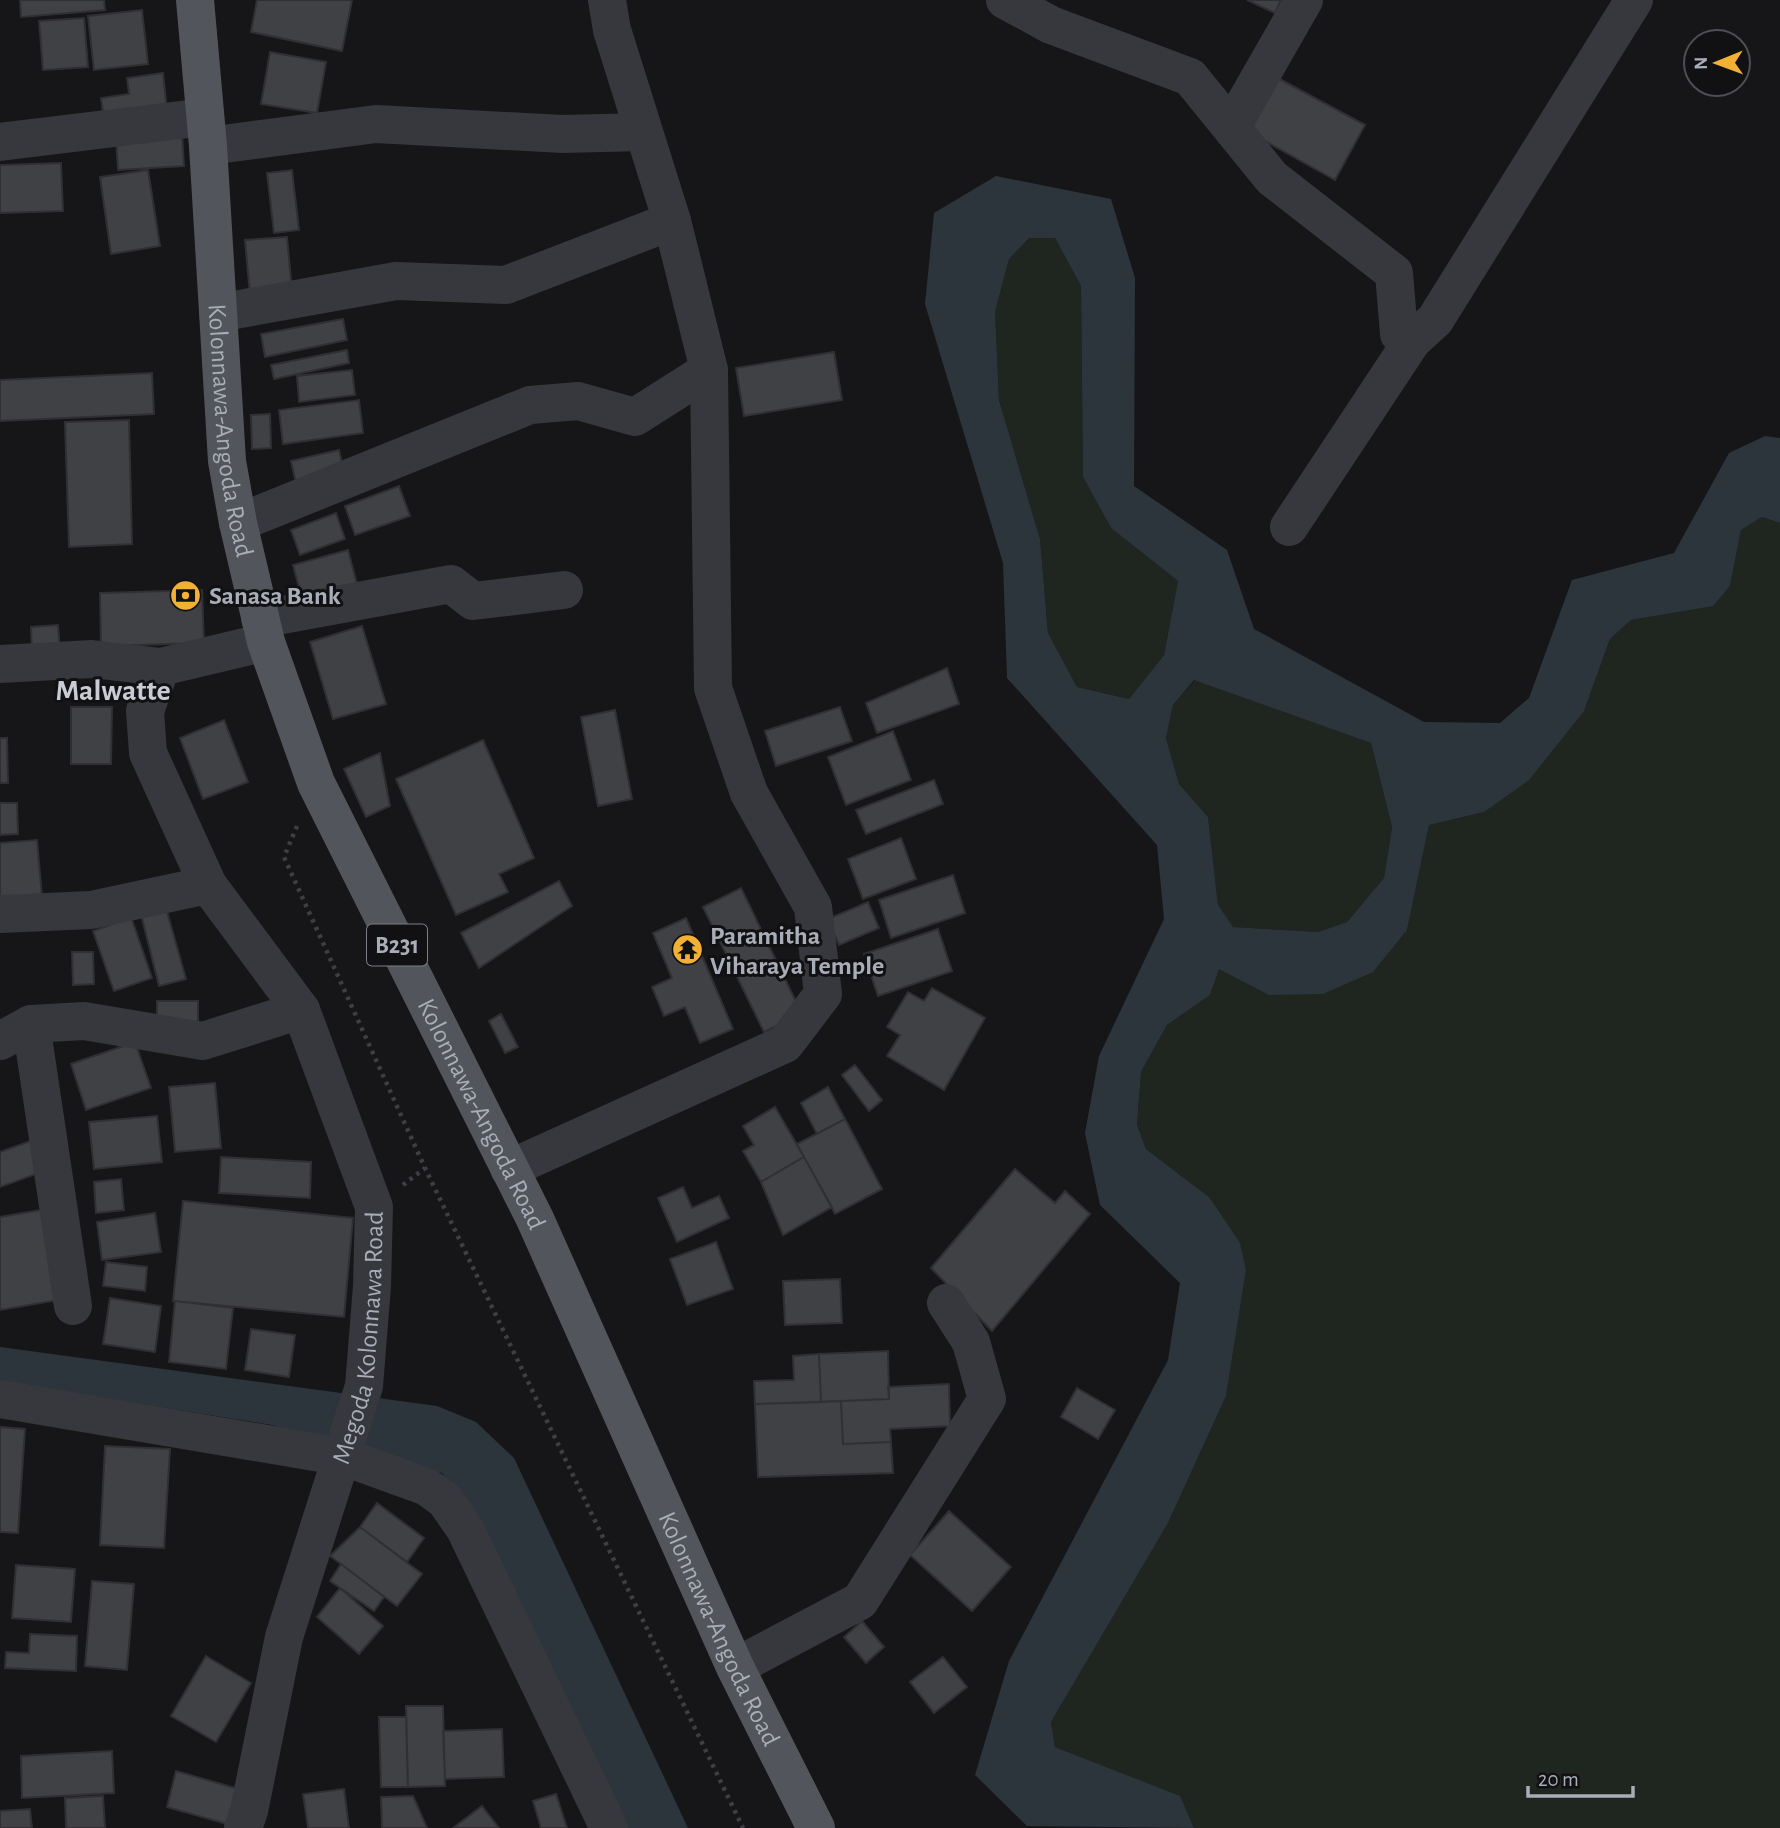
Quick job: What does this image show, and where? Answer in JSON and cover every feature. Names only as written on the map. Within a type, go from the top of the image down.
[{"type":"main road","name":"Kolonnawa-Angoda Road","points":[[195,0],[207,132],[227,461],[237,523],[263,631],[316,783],[535,1219],[735,1667],[816,1828]]},
{"type":"street","points":[[509,1169],[785,1044],[823,994],[813,907],[749,793],[713,688],[709,370],[672,221],[612,30],[607,0]]},
{"type":"street","points":[[1005,0],[1051,25],[1190,76],[1272,178],[1394,273],[1399,334],[1412,341]]},
{"type":"street","points":[[1232,127],[1304,0]]},
{"type":"street","points":[[1289,527],[1412,341],[1435,320],[1634,0]]},
{"type":"street","points":[[0,142],[376,124],[563,134],[642,132]]},
{"type":"street","points":[[218,313],[396,281],[506,285],[672,221]]},
{"type":"street","points":[[237,523],[530,405],[578,401],[635,417],[709,370]]},
{"type":"street","points":[[0,664],[92,659],[161,667],[263,631],[451,584],[473,601],[564,590]]},
{"type":"street","name":"Megoda Kolonnawa Road","points":[[161,667],[145,711],[148,752],[208,885],[301,1010],[374,1207],[372,1286],[364,1386],[344,1457],[284,1637],[243,1828]]},
{"type":"street","points":[[0,914],[91,909],[208,885]]},
{"type":"street","points":[[73,1306],[15,1032],[84,1021],[203,1041],[301,1010]]},
{"type":"street","points":[[735,1667],[860,1601],[986,1399],[971,1342],[946,1303]]},
{"type":"street","points":[[0,1399],[344,1457],[427,1487],[445,1500],[465,1529],[513,1623],[609,1828]]},
{"type":"path","points":[[316,783],[284,857],[425,1168],[743,1828]]},
{"type":"shaded area","points":[[996,176],[1111,199],[1135,278],[1134,486],[1227,550],[1254,629],[1424,722],[1500,723],[1529,698],[1572,580],[1674,553],[1729,453],[1765,436],[1780,438],[1780,523],[1762,517],[1741,530],[1730,586],[1713,606],[1631,620],[1610,639],[1584,711],[1529,780],[1484,812],[1429,825],[1407,930],[1373,972],[1323,994],[1269,995],[1219,969],[1210,995],[1167,1025],[1141,1072],[1137,1125],[1146,1149],[1209,1197],[1240,1243],[1246,1270],[1226,1396],[1168,1523],[1051,1722],[1055,1747],[1180,1796],[1194,1828],[1027,1826],[975,1775],[1009,1661],[1168,1360],[1180,1283],[1100,1205],[1085,1133],[1099,1056],[1164,919],[1157,845],[1007,678],[1003,563],[925,304],[934,213]],"holes":[[[1029,238],[1055,238],[1081,286],[1083,477],[1111,528],[1178,581],[1164,655],[1129,699],[1077,687],[1048,633],[1040,539],[999,400],[995,312],[1009,259]],[[1194,680],[1371,743],[1392,827],[1384,878],[1347,922],[1318,932],[1233,927],[1218,905],[1208,817],[1179,784],[1166,738],[1173,705]]]},
{"type":"shaded area","points":[[1028,238],[1055,238],[1081,286],[1083,477],[1111,528],[1178,581],[1164,655],[1129,699],[1077,687],[1048,633],[1040,539],[999,400],[995,312],[1009,259]]},
{"type":"shaded area","points":[[1762,517],[1780,523],[1780,1828],[1194,1828],[1179,1796],[1055,1747],[1051,1722],[1168,1523],[1226,1396],[1246,1270],[1209,1197],[1146,1149],[1137,1125],[1141,1072],[1167,1025],[1210,995],[1219,969],[1407,930],[1429,825],[1484,812],[1584,711],[1610,639],[1631,620],[1713,605],[1730,586],[1741,530]]},
{"type":"shaded area","points":[[1195,680],[1371,743],[1392,827],[1384,878],[1347,922],[1318,932],[1232,927],[1218,905],[1208,817],[1179,784],[1166,738],[1173,705]]},
{"type":"shaded area","points":[[0,1347],[437,1406],[476,1422],[514,1458],[688,1828],[621,1828],[481,1526],[442,1473],[272,1425],[0,1381]]},
{"type":"building","points":[[20,0],[104,0],[105,10],[21,17]]},
{"type":"building","points":[[257,0],[352,0],[342,51],[251,32]]},
{"type":"building","points":[[1247,0],[1281,0],[1275,13]]},
{"type":"building","points":[[142,10],[148,64],[94,70],[88,16]]},
{"type":"building","points":[[84,18],[88,67],[43,70],[39,21]]},
{"type":"building","points":[[270,52],[326,62],[317,113],[261,104]]},
{"type":"building","points":[[163,73],[168,120],[105,127],[101,98],[129,94],[127,78]]},
{"type":"building","points":[[1276,77],[1365,125],[1335,180],[1247,131]]},
{"type":"building","points":[[182,134],[184,166],[118,170],[116,138]]},
{"type":"building","points":[[61,163],[63,211],[0,213],[0,165]]},
{"type":"building","points":[[148,170],[160,246],[111,254],[100,177]]},
{"type":"building","points":[[292,170],[299,230],[274,233],[267,173]]},
{"type":"building","points":[[287,237],[292,292],[250,295],[245,240]]},
{"type":"building","points":[[343,319],[347,340],[265,357],[261,334]]},
{"type":"building","points":[[347,350],[349,363],[274,379],[271,365]]},
{"type":"building","points":[[834,352],[842,400],[744,416],[736,368]]},
{"type":"building","points":[[352,370],[355,395],[299,402],[297,376]]},
{"type":"building","points":[[152,373],[154,414],[0,421],[0,380]]},
{"type":"building","points":[[359,400],[363,433],[283,444],[279,410]]},
{"type":"building","points":[[270,414],[271,448],[252,449],[251,415]]},
{"type":"building","points":[[129,420],[132,544],[69,547],[65,422]]},
{"type":"building","points":[[339,450],[344,472],[296,483],[291,461]]},
{"type":"building","points":[[399,486],[410,516],[355,535],[345,506]]},
{"type":"building","points":[[336,513],[345,539],[300,555],[291,530]]},
{"type":"building","points":[[348,550],[358,588],[303,603],[293,565]]},
{"type":"building","points":[[202,590],[204,643],[101,646],[100,593]]},
{"type":"building","points":[[58,625],[60,653],[32,654],[31,627]]},
{"type":"building","points":[[362,626],[386,704],[333,719],[310,642]]},
{"type":"building","points":[[947,668],[959,704],[877,733],[866,703]]},
{"type":"building","points":[[71,707],[112,707],[111,764],[71,764]]},
{"type":"building","points":[[840,707],[852,741],[776,766],[765,731]]},
{"type":"building","points":[[615,710],[632,799],[598,806],[581,717]]},
{"type":"building","points":[[224,720],[248,782],[203,799],[180,738]]},
{"type":"building","points":[[893,731],[911,780],[846,805],[828,757]]},
{"type":"building","points":[[0,738],[7,738],[8,783],[0,783]]},
{"type":"building","points":[[483,740],[534,858],[499,874],[508,892],[456,915],[396,779]]},
{"type":"building","points":[[380,753],[390,806],[366,817],[344,769]]},
{"type":"building","points":[[934,780],[943,804],[866,834],[856,810]]},
{"type":"building","points":[[0,803],[17,803],[18,834],[0,835]]},
{"type":"building","points":[[901,838],[916,879],[863,899],[848,859]]},
{"type":"building","points":[[37,840],[42,897],[0,900],[0,843]]},
{"type":"building","points":[[953,875],[965,913],[891,938],[879,900]]},
{"type":"building","points":[[559,881],[572,906],[479,968],[461,933]]},
{"type":"building","points":[[741,888],[802,1014],[764,1032],[703,907]]},
{"type":"building","points":[[868,902],[879,928],[839,945],[828,919]]},
{"type":"building","points":[[166,908],[186,979],[159,986],[141,914]]},
{"type":"building","points":[[131,917],[152,978],[114,991],[93,931]]},
{"type":"building","points":[[686,918],[733,1029],[700,1043],[685,1007],[664,1016],[652,987],[672,978],[653,933]]},
{"type":"building","points":[[938,929],[952,971],[878,996],[864,954]]},
{"type":"building","points":[[72,952],[93,952],[94,984],[73,985]]},
{"type":"building","points":[[932,988],[985,1018],[944,1090],[887,1056],[900,1035],[887,1027],[908,992],[924,1001]]},
{"type":"building","points":[[157,1001],[198,1001],[198,1024],[157,1023]]},
{"type":"building","points":[[501,1014],[518,1047],[505,1053],[489,1021]]},
{"type":"building","points":[[135,1042],[151,1088],[86,1110],[71,1064]]},
{"type":"building","points":[[855,1065],[882,1100],[869,1111],[842,1075]]},
{"type":"building","points":[[215,1083],[221,1148],[175,1152],[169,1087]]},
{"type":"building","points":[[828,1087],[845,1119],[817,1134],[801,1103]]},
{"type":"building","points":[[775,1107],[804,1157],[761,1182],[743,1151],[754,1145],[743,1126]]},
{"type":"building","points":[[157,1116],[162,1162],[94,1169],[89,1122]]},
{"type":"building","points":[[845,1119],[882,1189],[835,1214],[797,1144]]},
{"type":"building","points":[[36,1139],[47,1170],[0,1187],[0,1152]]},
{"type":"building","points":[[221,1157],[311,1162],[310,1198],[219,1193]]},
{"type":"building","points":[[804,1157],[832,1207],[783,1235],[761,1182]]},
{"type":"building","points":[[1015,1169],[1055,1203],[1065,1191],[1090,1214],[992,1331],[931,1268]]},
{"type":"building","points":[[121,1179],[124,1210],[96,1213],[94,1182]]},
{"type":"building","points":[[683,1187],[692,1208],[719,1196],[729,1218],[677,1242],[658,1198]]},
{"type":"building","points":[[183,1201],[353,1218],[344,1317],[173,1301]]},
{"type":"building","points":[[41,1210],[58,1300],[0,1310],[0,1217]]},
{"type":"building","points":[[155,1213],[161,1252],[102,1260],[97,1222]]},
{"type":"building","points":[[716,1242],[733,1289],[687,1305],[670,1259]]},
{"type":"building","points":[[106,1262],[147,1267],[145,1291],[103,1286]]},
{"type":"building","points":[[840,1279],[842,1323],[785,1325],[783,1281]]},
{"type":"building","points":[[110,1298],[161,1306],[155,1352],[103,1344]]},
{"type":"building","points":[[175,1301],[233,1308],[226,1369],[169,1362]]},
{"type":"building","points":[[251,1329],[295,1335],[289,1377],[245,1370]]},
{"type":"building","points":[[888,1351],[889,1399],[821,1402],[819,1354]]},
{"type":"building","points":[[819,1354],[821,1402],[755,1404],[754,1381],[794,1380],[793,1356]]},
{"type":"building","points":[[949,1384],[950,1426],[890,1429],[891,1442],[843,1444],[841,1401],[889,1399],[888,1387]]},
{"type":"building","points":[[1077,1388],[1115,1410],[1098,1439],[1061,1417]]},
{"type":"building","points":[[841,1401],[843,1444],[891,1442],[893,1473],[758,1477],[755,1404]]},
{"type":"building","points":[[0,1427],[25,1429],[18,1533],[0,1532]]},
{"type":"building","points":[[105,1446],[170,1449],[164,1548],[100,1545]]},
{"type":"building","points":[[377,1503],[424,1538],[407,1562],[360,1527]]},
{"type":"building","points":[[949,1511],[1011,1567],[972,1611],[910,1555]]},
{"type":"building","points":[[360,1527],[422,1574],[397,1606],[330,1556]]},
{"type":"building","points":[[341,1564],[384,1597],[374,1611],[330,1581]]},
{"type":"building","points":[[16,1565],[75,1569],[71,1622],[12,1618]]},
{"type":"building","points":[[92,1581],[134,1584],[127,1670],[85,1666]]},
{"type":"building","points":[[340,1588],[383,1626],[359,1654],[317,1617]]},
{"type":"building","points":[[862,1621],[884,1647],[866,1663],[844,1637]]},
{"type":"building","points":[[30,1634],[77,1636],[76,1671],[5,1668],[6,1652],[29,1653]]},
{"type":"building","points":[[206,1656],[251,1683],[216,1742],[171,1716]]},
{"type":"building","points":[[943,1657],[967,1687],[934,1713],[910,1682]]},
{"type":"building","points":[[406,1706],[443,1706],[445,1786],[408,1787]]},
{"type":"building","points":[[379,1717],[406,1717],[408,1787],[381,1787]]},
{"type":"building","points":[[502,1729],[504,1777],[445,1779],[443,1731]]},
{"type":"building","points":[[112,1751],[114,1793],[22,1798],[21,1756]]},
{"type":"building","points":[[176,1771],[245,1791],[234,1826],[167,1807]]},
{"type":"building","points":[[344,1789],[349,1828],[308,1828],[303,1794]]},
{"type":"building","points":[[556,1794],[567,1828],[541,1828],[533,1801]]},
{"type":"building","points":[[103,1796],[105,1828],[66,1828],[65,1798]]},
{"type":"building","points":[[413,1796],[427,1828],[382,1828],[381,1797]]},
{"type":"building","points":[[482,1806],[499,1828],[453,1828]]},
{"type":"building","points":[[30,1809],[32,1828],[0,1828],[0,1811]]},
{"type":"place","name":"Sanasa Bank","points":[[186,595]]},
{"type":"place","name":"Paramitha Viharaya Temple","points":[[687,950]]},
{"type":"district","name":"Malwatte","points":[[113,690]]}]
